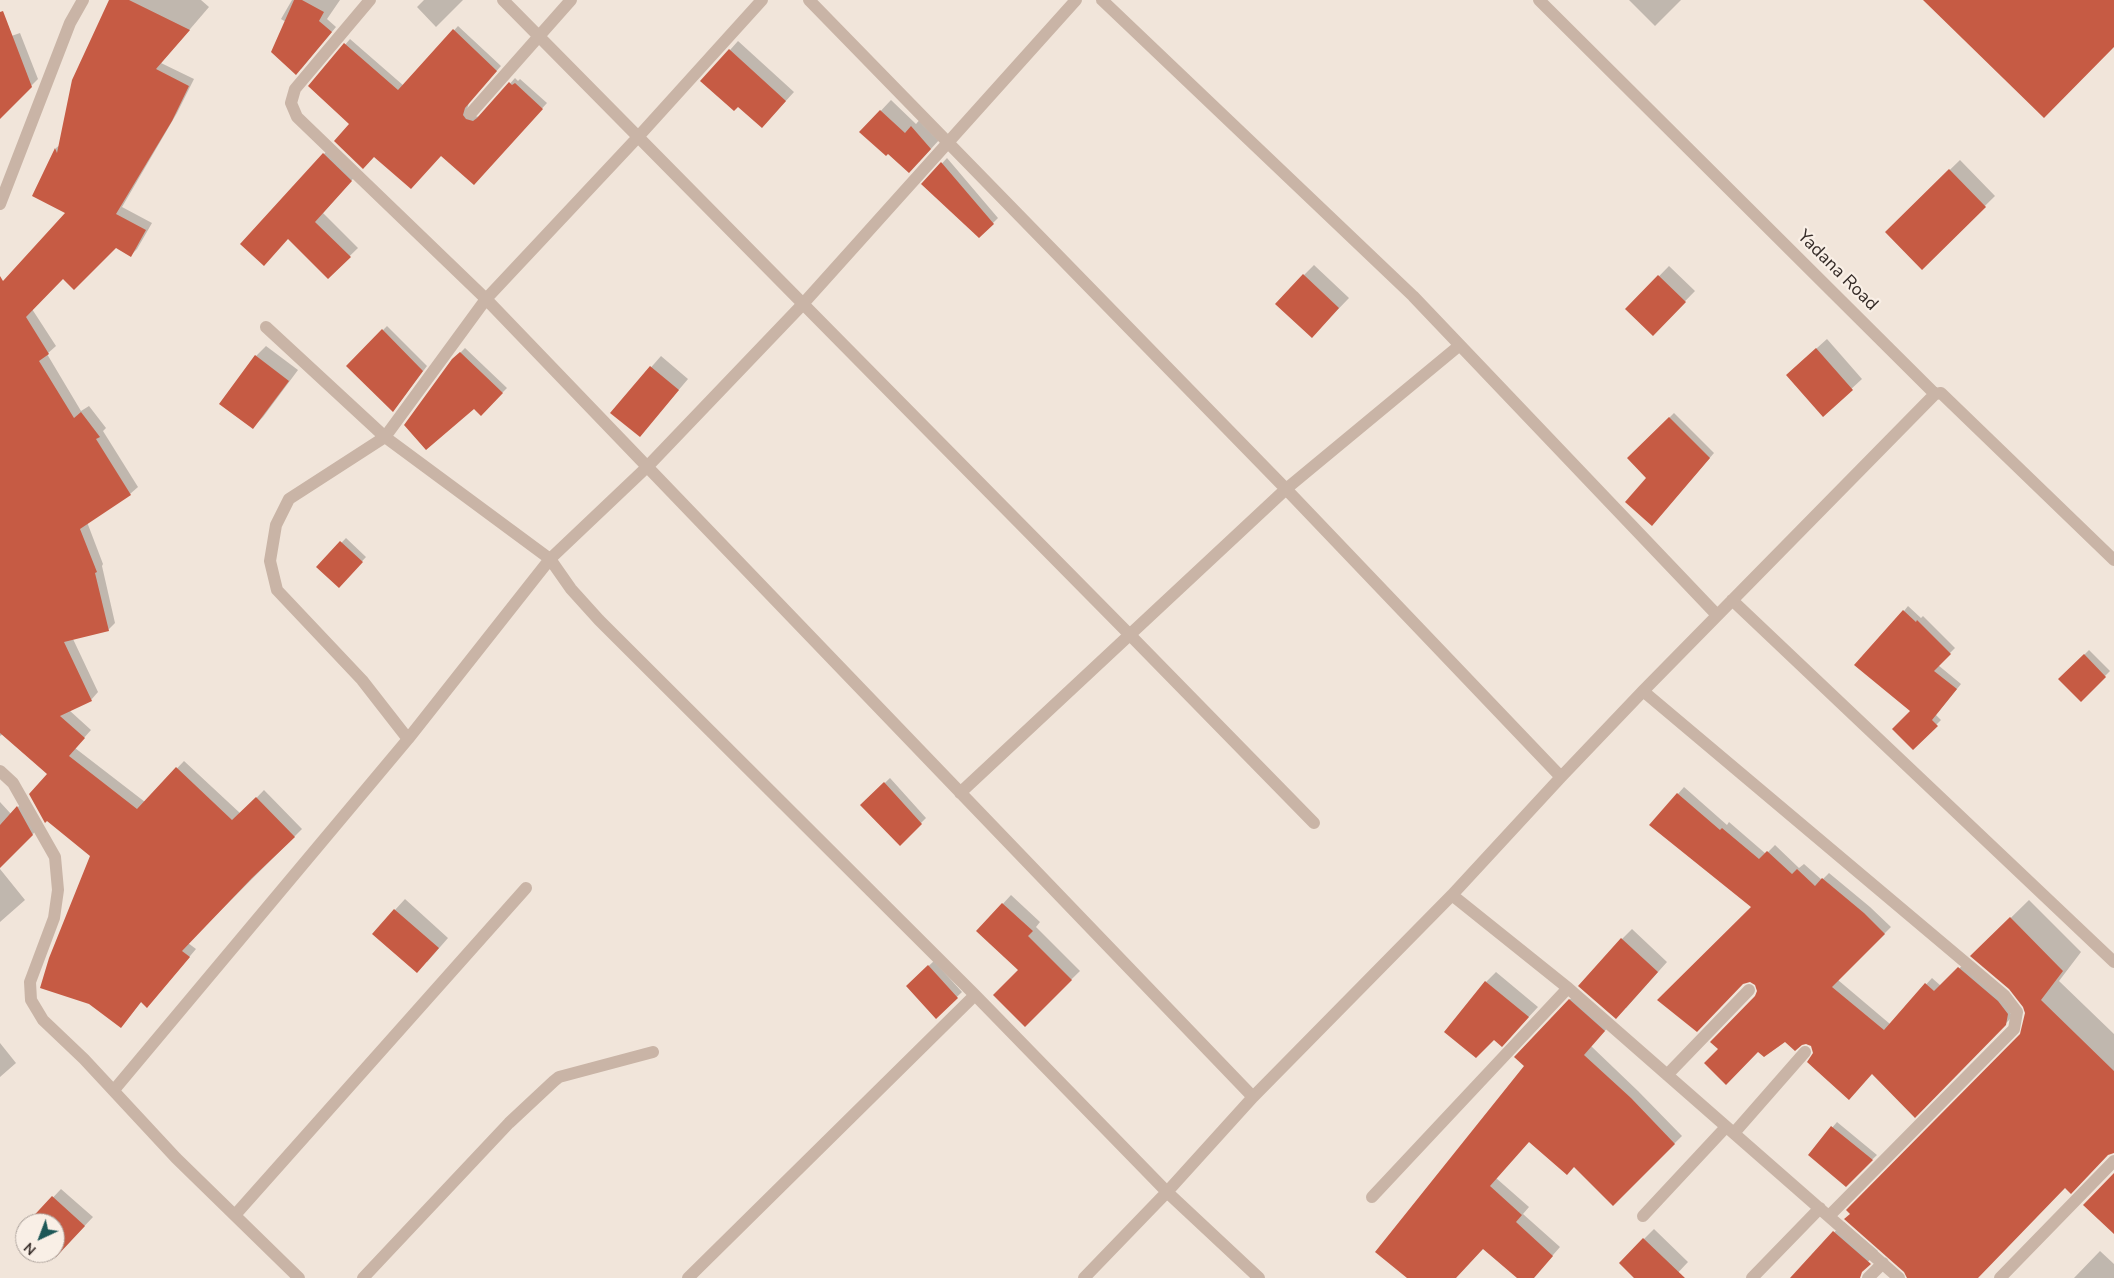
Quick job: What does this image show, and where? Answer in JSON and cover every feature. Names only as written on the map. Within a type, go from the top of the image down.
[{"type":"street","points":[[0,204],[70,23],[83,0]]},
{"type":"street","points":[[370,0],[295,89],[291,103],[297,117],[486,299],[1253,1097]]},
{"type":"street","points":[[503,0],[1314,823]]},
{"type":"street","points":[[471,113],[571,0]]},
{"type":"street","points":[[408,739],[362,680],[278,590],[270,561],[276,525],[289,499],[385,438],[486,299],[638,137],[762,0]]},
{"type":"street","points":[[808,0],[1286,489],[1561,777]]},
{"type":"street","points":[[114,1090],[408,739],[550,559],[648,467],[802,305],[1076,0]]},
{"type":"street","points":[[1102,0],[1406,289],[1717,614]]},
{"type":"street","name":"Yadana Road","points":[[1540,0],[1935,394],[1942,393],[2114,560]]},
{"type":"street","points":[[266,327],[385,438],[550,559],[571,589],[599,620],[975,995],[1167,1192],[1259,1278]]},
{"type":"street","points":[[960,793],[1286,489],[1460,345]]},
{"type":"street","points":[[1084,1278],[1167,1192],[1253,1097],[1452,895],[1561,777],[1717,614],[1935,394]]},
{"type":"street","points":[[1732,600],[2114,962]]},
{"type":"street","points":[[1644,691],[2004,995],[2017,1012],[2014,1029],[1824,1212],[1752,1278]]},
{"type":"street","points":[[0,771],[13,784],[55,857],[58,890],[54,918],[30,982],[31,1000],[43,1020],[114,1090],[176,1158],[299,1278]]},
{"type":"street","points":[[235,1214],[526,888]]},
{"type":"street","points":[[1452,895],[1568,988],[1899,1278]]},
{"type":"street","points":[[1372,1196],[1568,988]]},
{"type":"street","points":[[1666,1075],[1749,990]]},
{"type":"street","points":[[688,1278],[975,995]]},
{"type":"street","points":[[363,1278],[509,1122],[554,1081],[652,1052]]},
{"type":"street","points":[[1643,1216],[1805,1052]]},
{"type":"street","points":[[2000,1278],[2114,1161]]},
{"type":"street","points":[[1868,1278],[1883,1263]]},
{"type":"building","points":[[109,0],[129,0],[190,30],[156,69],[189,86],[172,121],[116,214],[146,230],[131,257],[116,248],[74,290],[63,279],[26,317],[49,354],[39,361],[74,418],[81,412],[100,437],[96,439],[131,495],[80,529],[97,572],[95,573],[109,631],[64,642],[92,701],[60,716],[85,738],[69,756],[137,809],[176,767],[232,820],[256,797],[295,837],[252,878],[182,951],[190,957],[147,1008],[141,1002],[121,1028],[89,1004],[40,988],[49,958],[90,856],[47,821],[45,823],[29,794],[47,774],[0,733],[0,276],[3,281],[65,213],[32,196],[55,148],[57,153],[72,80]]},
{"type":"building","points":[[294,0],[302,0],[324,12],[319,21],[332,32],[296,75],[271,52]]},
{"type":"building","points":[[1923,0],[2114,0],[2114,47],[2044,118]]},
{"type":"building","points":[[3,11],[32,87],[0,119],[0,12]]},
{"type":"building","points":[[453,29],[497,71],[465,108],[463,115],[466,119],[473,121],[477,118],[509,82],[512,85],[515,83],[543,109],[474,185],[441,156],[411,189],[374,157],[363,169],[334,141],[349,124],[308,86],[344,43],[398,90]]},
{"type":"building","points":[[729,49],[786,101],[762,128],[738,107],[734,111],[700,81]]},
{"type":"building","points":[[880,110],[905,133],[911,126],[931,149],[909,173],[859,132]]},
{"type":"building","points":[[323,153],[352,181],[315,222],[351,257],[328,279],[288,239],[264,266],[240,244]]},
{"type":"building","points":[[941,162],[994,224],[979,238],[921,184]]},
{"type":"building","points":[[1949,169],[1986,207],[1922,270],[1885,232]]},
{"type":"building","points":[[1303,274],[1339,308],[1312,338],[1275,304]]},
{"type":"building","points":[[1658,275],[1686,302],[1653,336],[1625,309]]},
{"type":"building","points":[[382,329],[423,371],[393,412],[346,366]]},
{"type":"building","points":[[1816,348],[1853,390],[1823,417],[1786,375]]},
{"type":"building","points":[[460,352],[503,393],[481,416],[474,409],[426,450],[404,425],[452,359]]},
{"type":"building","points":[[255,355],[289,381],[253,429],[219,404]]},
{"type":"building","points":[[650,366],[679,390],[640,437],[610,413]]},
{"type":"building","points":[[1669,417],[1710,458],[1652,526],[1625,502],[1646,478],[1627,458]]},
{"type":"building","points":[[340,541],[363,562],[339,588],[316,567]]},
{"type":"building","points":[[1903,610],[1916,622],[1917,620],[1951,654],[1934,671],[1957,689],[1932,720],[1938,726],[1913,750],[1892,729],[1910,711],[1854,665]]},
{"type":"building","points":[[2084,654],[2106,677],[2081,702],[2058,679]]},
{"type":"building","points":[[884,782],[922,824],[900,846],[860,805]]},
{"type":"building","points":[[1677,793],[1720,830],[1722,828],[1759,859],[1767,851],[1792,874],[1797,869],[1815,886],[1822,878],[1864,913],[1885,934],[1832,987],[1884,1030],[1925,983],[1934,991],[1958,967],[1998,1001],[2008,1014],[2006,1025],[1915,1118],[1872,1074],[1849,1100],[1807,1062],[1813,1053],[1811,1046],[1806,1044],[1795,1051],[1785,1042],[1764,1057],[1758,1052],[1726,1085],[1704,1063],[1718,1049],[1710,1042],[1755,996],[1757,991],[1755,985],[1750,982],[1743,984],[1697,1032],[1657,1000],[1751,907],[1649,825]]},
{"type":"building","points":[[17,806],[33,835],[0,868],[0,825]]},
{"type":"building","points":[[1002,903],[1033,931],[1028,936],[1072,980],[1025,1027],[993,995],[1018,970],[976,931]]},
{"type":"building","points":[[394,909],[439,948],[417,973],[372,934]]},
{"type":"building","points":[[2010,917],[2063,971],[2041,1000],[2114,1071],[2114,1153],[2108,1155],[2071,1194],[2065,1188],[1978,1278],[1907,1278],[1904,1272],[1844,1219],[1850,1214],[1846,1210],[2020,1034],[2025,1013],[2023,1007],[2009,989],[1970,956]]},
{"type":"building","points":[[1621,938],[1658,972],[1616,1019],[1578,986]]},
{"type":"building","points":[[928,965],[958,998],[936,1019],[906,986]]},
{"type":"building","points":[[1485,981],[1529,1017],[1502,1047],[1494,1040],[1476,1058],[1444,1032]]},
{"type":"building","points":[[1569,999],[1605,1031],[1584,1055],[1631,1098],[1675,1144],[1613,1206],[1574,1167],[1567,1175],[1529,1142],[1490,1186],[1522,1215],[1516,1222],[1553,1256],[1534,1278],[1517,1278],[1483,1249],[1456,1278],[1407,1278],[1375,1252],[1524,1066],[1514,1057]]},
{"type":"building","points":[[1831,1126],[1873,1160],[1846,1187],[1808,1155]]},
{"type":"building","points":[[2114,1173],[2114,1234],[2083,1205]]},
{"type":"building","points":[[52,1196],[85,1226],[65,1247],[65,1213],[36,1213]]},
{"type":"building","points":[[1833,1231],[1871,1264],[1862,1272],[1860,1278],[1790,1278]]},
{"type":"building","points":[[1643,1238],[1685,1278],[1634,1278],[1619,1263]]}]
